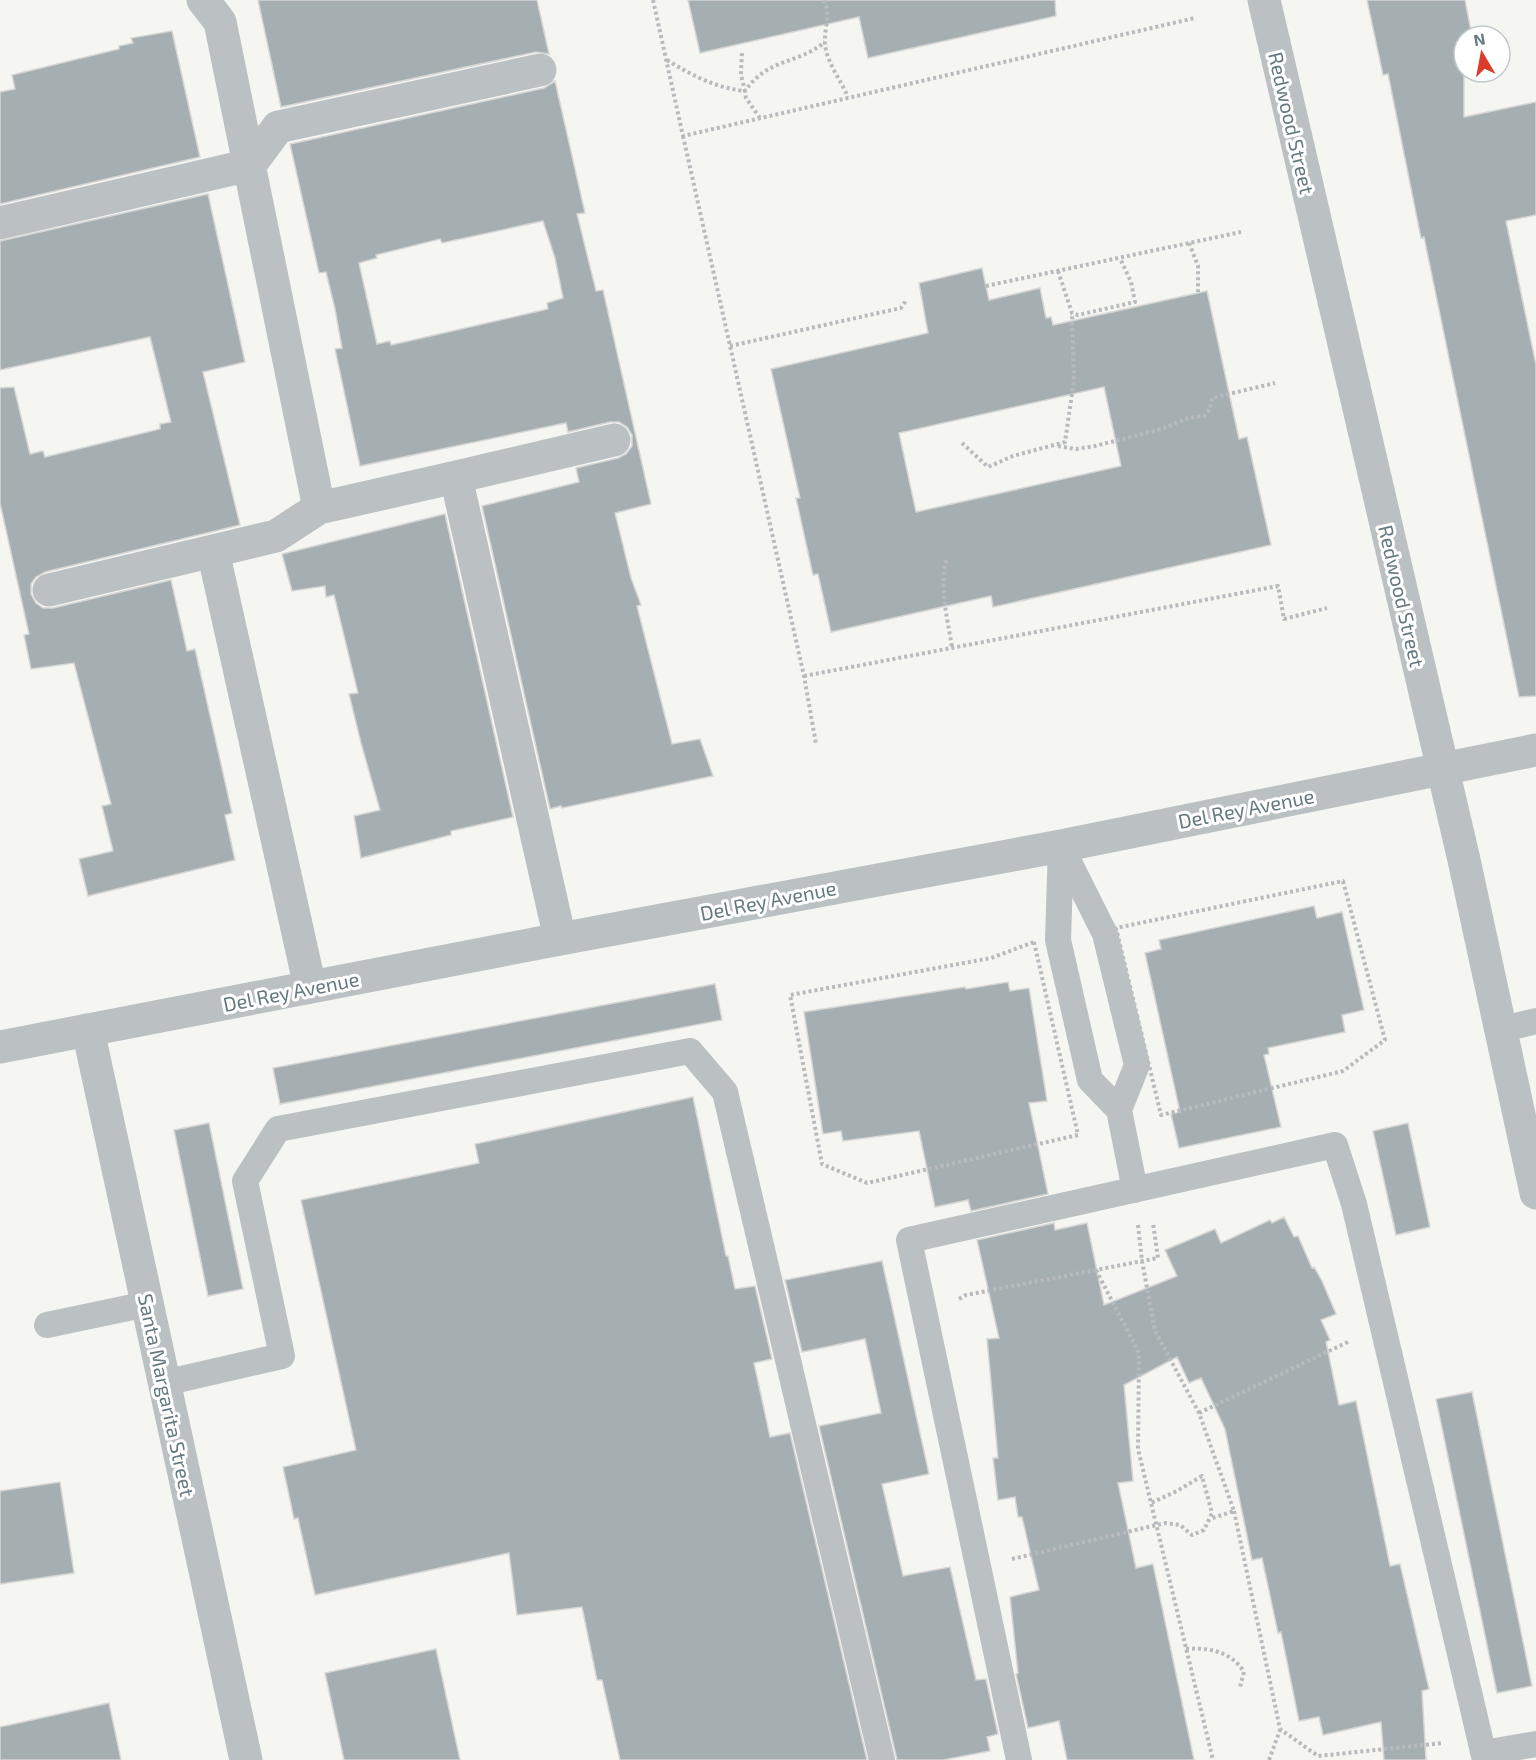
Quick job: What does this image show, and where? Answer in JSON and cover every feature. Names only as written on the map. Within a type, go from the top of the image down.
[{"type":"street","points":[[203,0],[220,22],[320,508]]},
{"type":"street","name":"Redwood Street","points":[[1264,0],[1442,769],[1536,1193]]},
{"type":"street","points":[[0,223],[250,165],[278,127],[540,70]]},
{"type":"street","points":[[49,590],[276,536],[320,508],[614,440]]},
{"type":"street","points":[[456,477],[560,939]]},
{"type":"street","points":[[213,551],[310,987]]},
{"type":"street","name":"Del Rey Avenue","points":[[0,1047],[560,939],[1062,846],[1536,750]]},
{"type":"street","name":"Santa Margarita Street","points":[[88,1030],[246,1760]]},
{"type":"lane","points":[[1062,846],[1105,934],[1137,1065],[1119,1110]]},
{"type":"lane","points":[[1062,846],[1058,940],[1090,1080],[1119,1110],[1135,1190]]},
{"type":"lane","points":[[1500,1030],[1536,1021]]},
{"type":"lane","points":[[164,1383],[282,1356],[245,1181],[278,1129],[690,1051],[725,1092],[882,1760]]},
{"type":"lane","points":[[1019,1760],[909,1240],[1335,1145],[1354,1204],[1484,1756],[1536,1744]]},
{"type":"lane","points":[[46,1325],[147,1304]]},
{"type":"path","points":[[653,0],[804,676],[816,744]]},
{"type":"path","points":[[824,0],[828,28],[825,42],[828,58],[848,97]]},
{"type":"path","points":[[683,136],[1195,18]]},
{"type":"path","points":[[745,91],[766,69],[817,49],[825,42]]},
{"type":"path","points":[[742,51],[741,75],[746,98],[759,118]]},
{"type":"path","points":[[666,59],[703,81],[733,90],[745,91]]},
{"type":"path","points":[[986,286],[1241,232]]},
{"type":"path","points":[[1189,243],[1198,266],[1198,292]]},
{"type":"path","points":[[1072,313],[1078,315],[1135,302],[1131,282],[1120,258]]},
{"type":"path","points":[[962,443],[988,467],[1013,456],[1065,442],[1074,380],[1072,313],[1058,271]]},
{"type":"path","points":[[730,346],[901,308],[907,299]]},
{"type":"path","points":[[1057,445],[1076,449],[1162,429],[1188,418],[1204,416],[1210,409],[1212,398],[1275,383]]},
{"type":"path","points":[[946,560],[942,580],[943,600],[952,648]]},
{"type":"path","points":[[804,676],[1278,586],[1284,619],[1327,608]]},
{"type":"path","points":[[1343,881],[1385,1040],[1343,1071],[1161,1114],[1116,928],[1343,881]]},
{"type":"path","points":[[1034,942],[1078,1135],[867,1183],[822,1164],[790,995],[991,958],[1034,942]]},
{"type":"path","points":[[1135,1190],[1142,1261],[1155,1331],[1199,1413],[1234,1511],[1280,1730],[1269,1760]]},
{"type":"path","points":[[951,1302],[966,1295],[1158,1258],[1152,1218]]},
{"type":"path","points":[[1096,1270],[1139,1353],[1138,1449],[1213,1760]]},
{"type":"path","points":[[1199,1413],[1360,1337],[1385,1333]]},
{"type":"path","points":[[1011,1559],[1165,1523],[1180,1525],[1192,1535],[1204,1530],[1212,1513],[1202,1476],[1151,1503]]},
{"type":"path","points":[[1210,1519],[1234,1511]]},
{"type":"path","points":[[1186,1649],[1217,1650],[1238,1662],[1244,1672],[1240,1687]]},
{"type":"path","points":[[1280,1730],[1317,1756],[1450,1743]]},
{"type":"building","points":[[258,0],[537,0],[549,54],[536,52],[281,107]]},
{"type":"building","points":[[688,0],[1055,0],[1056,16],[868,58],[859,17],[700,53]]},
{"type":"building","points":[[1367,0],[1465,0],[1470,24],[1452,24],[1452,84],[1464,84],[1464,117],[1536,102],[1536,215],[1506,221],[1536,365],[1536,696],[1519,697],[1424,237],[1421,238],[1388,74],[1383,75]]},
{"type":"building","points":[[172,31],[200,157],[0,204],[0,92],[15,89],[12,75],[119,49],[119,46],[133,43],[131,38]]},
{"type":"building","points":[[555,81],[585,213],[577,214],[596,291],[603,290],[651,504],[615,513],[631,578],[641,605],[637,606],[672,744],[700,739],[713,776],[550,809],[482,506],[579,482],[576,468],[626,454],[632,446],[632,435],[627,427],[619,422],[568,432],[566,423],[360,466],[335,349],[342,348],[335,309],[326,272],[319,273],[290,144],[544,88]],"holes":[[[543,221],[555,258],[563,298],[547,303],[548,309],[391,345],[390,341],[377,344],[359,263],[377,258],[376,255],[440,239],[442,243]]]},
{"type":"building","points":[[208,194],[245,362],[203,372],[240,525],[45,572],[36,577],[31,584],[31,594],[36,603],[43,608],[53,608],[171,580],[187,651],[195,649],[232,813],[225,815],[235,860],[88,896],[79,859],[113,851],[102,806],[111,804],[74,663],[31,669],[24,635],[29,634],[0,503],[0,388],[14,387],[30,454],[43,451],[45,457],[160,429],[160,424],[171,422],[150,337],[0,370],[0,241]]},
{"type":"building","points":[[982,268],[989,300],[1040,288],[1046,318],[1051,317],[1053,325],[1207,291],[1239,439],[1247,437],[1271,545],[993,607],[991,596],[831,632],[818,574],[813,575],[796,498],[800,498],[771,369],[928,333],[919,283]],"holes":[[[1104,387],[1121,466],[916,512],[899,433]]]},
{"type":"building","points":[[445,514],[513,817],[451,831],[451,835],[361,858],[354,816],[380,810],[349,694],[358,693],[334,595],[326,597],[325,586],[292,591],[282,554]]},
{"type":"building","points":[[1314,906],[1317,918],[1342,912],[1364,1010],[1342,1015],[1345,1032],[1268,1048],[1269,1054],[1264,1055],[1281,1127],[1179,1148],[1171,1114],[1180,1112],[1145,953],[1161,949],[1159,940]]},
{"type":"building","points":[[1008,982],[1010,991],[1029,988],[1047,1101],[1029,1103],[1048,1194],[971,1211],[968,1200],[935,1207],[919,1131],[843,1141],[841,1131],[823,1134],[804,1012]]},
{"type":"building","points":[[715,984],[722,1020],[280,1104],[273,1068]]},
{"type":"building","points":[[693,1097],[735,1289],[755,1286],[772,1359],[754,1363],[770,1437],[790,1433],[867,1760],[620,1760],[602,1680],[597,1680],[582,1607],[517,1615],[509,1553],[315,1595],[298,1518],[294,1519],[283,1467],[356,1450],[301,1200],[479,1163],[475,1144]]},
{"type":"building","points":[[209,1123],[243,1289],[208,1296],[174,1130]]},
{"type":"building","points":[[1408,1123],[1430,1227],[1396,1235],[1373,1131]]},
{"type":"building","points":[[1284,1217],[1294,1237],[1298,1236],[1312,1268],[1314,1267],[1322,1281],[1336,1314],[1321,1320],[1330,1340],[1326,1342],[1339,1405],[1356,1401],[1390,1566],[1400,1564],[1429,1689],[1422,1691],[1426,1760],[1384,1760],[1381,1722],[1323,1735],[1319,1717],[1299,1721],[1281,1632],[1278,1633],[1262,1558],[1252,1560],[1225,1429],[1201,1378],[1189,1383],[1177,1357],[1124,1385],[1133,1481],[1118,1483],[1136,1568],[1153,1564],[1194,1760],[1067,1760],[1059,1721],[1028,1728],[1016,1674],[1018,1673],[1010,1597],[1039,1590],[1022,1517],[1018,1517],[1015,1497],[998,1500],[993,1458],[998,1458],[987,1339],[999,1338],[977,1240],[1054,1223],[1055,1230],[1087,1223],[1104,1305],[1177,1276],[1165,1250],[1215,1229],[1221,1243],[1270,1220],[1272,1223]]},
{"type":"building","points":[[882,1261],[929,1474],[882,1484],[903,1576],[950,1567],[976,1680],[986,1679],[998,1734],[987,1737],[990,1751],[943,1760],[897,1760],[819,1426],[881,1413],[865,1339],[802,1352],[785,1280]]},
{"type":"building","points":[[1472,1392],[1532,1686],[1497,1693],[1436,1399]]},
{"type":"building","points":[[60,1482],[74,1573],[0,1584],[0,1491]]},
{"type":"building","points":[[436,1649],[460,1760],[344,1760],[325,1673]]},
{"type":"building","points":[[109,1703],[121,1760],[0,1760],[0,1727]]}]
